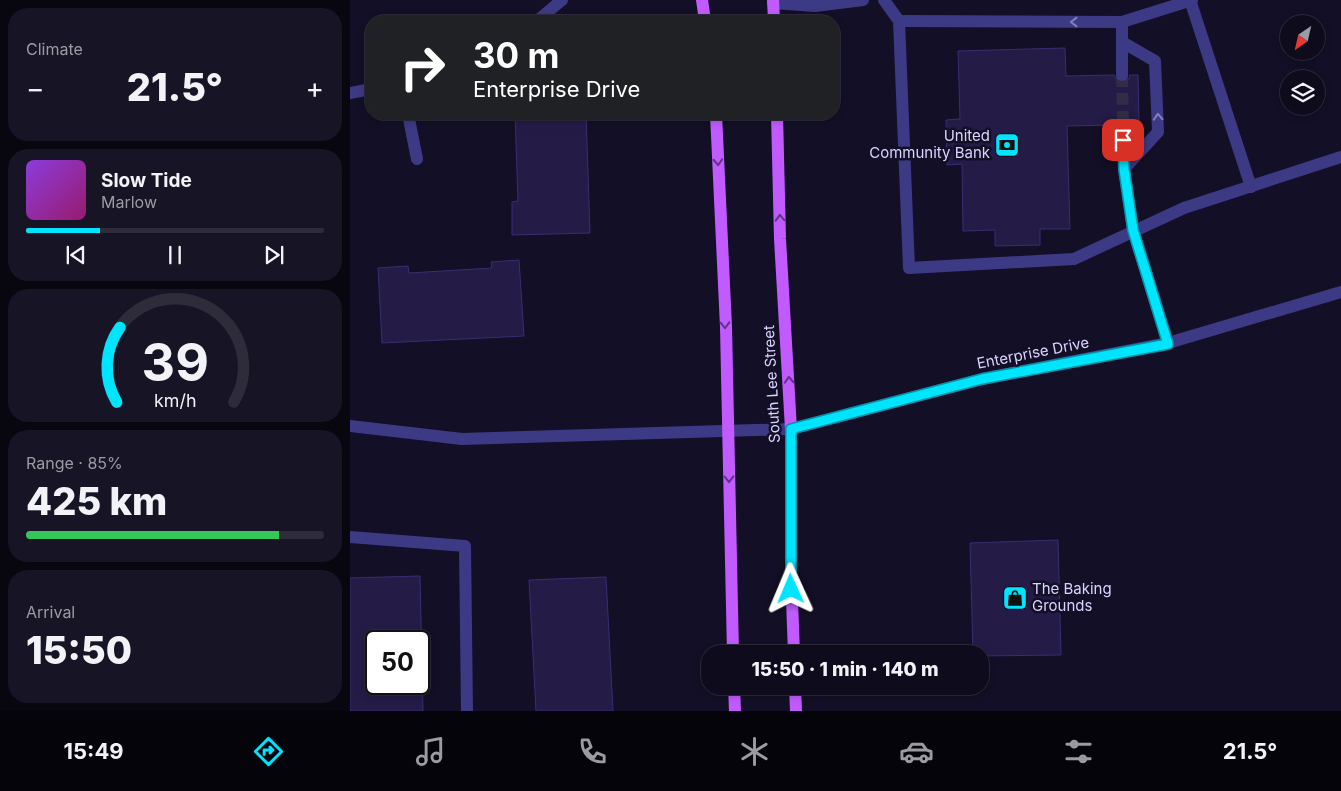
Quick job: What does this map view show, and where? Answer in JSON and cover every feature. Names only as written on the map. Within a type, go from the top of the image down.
[{"type":"main road","points":[[702,0],[704,15]]},
{"type":"main road","points":[[773,2],[774,15]]},
{"type":"main road","points":[[716,120],[728,430],[733,645]]},
{"type":"main road","name":"South Lee Street","points":[[776,120],[780,239],[791,429],[791,573],[794,645]]},
{"type":"main road","points":[[734,695],[735,711]]},
{"type":"main road","points":[[795,695],[796,711]]},
{"type":"street","points":[[543,15],[562,0]]},
{"type":"street","points":[[773,2],[815,6],[863,0]]},
{"type":"street","points":[[884,0],[899,22],[909,268],[1074,259],[1184,208],[1341,157]]},
{"type":"street","points":[[899,22],[1122,22],[1191,0],[1251,187]]},
{"type":"street","points":[[1122,22],[1122,75]]},
{"type":"street","points":[[1122,42],[1155,62],[1158,132],[1124,169]]},
{"type":"street","points":[[350,93],[365,90]]},
{"type":"street","points":[[409,120],[417,159]]},
{"type":"street","points":[[1123,125],[1124,169],[1133,230],[1168,344]]},
{"type":"street","name":"Enterprise Drive","points":[[350,426],[462,439],[791,429],[982,379],[1168,344],[1341,292]]},
{"type":"street","points":[[350,537],[465,546],[467,711]]},
{"type":"building","name":"United Community Bank","points":[[1065,48],[1066,76],[1114,75],[1118,82],[1122,83],[1129,79],[1130,75],[1138,75],[1139,124],[1131,125],[1130,120],[1123,117],[1118,118],[1115,125],[1067,126],[1070,229],[1040,229],[1040,245],[995,246],[995,230],[963,231],[962,164],[947,165],[946,120],[960,119],[958,51]]},
{"type":"building","points":[[515,120],[586,120],[590,233],[512,235],[512,202],[518,201]]},
{"type":"building","points":[[519,260],[524,336],[382,343],[378,268],[408,266],[409,273],[492,268],[491,262]]},
{"type":"building","name":"The Baking Grounds","points":[[1058,540],[1061,655],[989,656],[989,645],[973,645],[970,543]]},
{"type":"building","points":[[420,576],[421,630],[365,630],[365,695],[423,695],[423,711],[350,711],[350,578]]},
{"type":"building","points":[[606,577],[613,711],[536,711],[529,580]]},
{"type":"tunnel","points":[[1122,75],[1123,125]]},
{"type":"place","name":"United Community Bank","points":[[1007,145]]},
{"type":"place","name":"The Baking Grounds","points":[[1015,598]]},
{"type":"route","points":[[791,589],[791,429],[982,379],[1168,344],[1133,230],[1124,169],[1123,140]]}]
